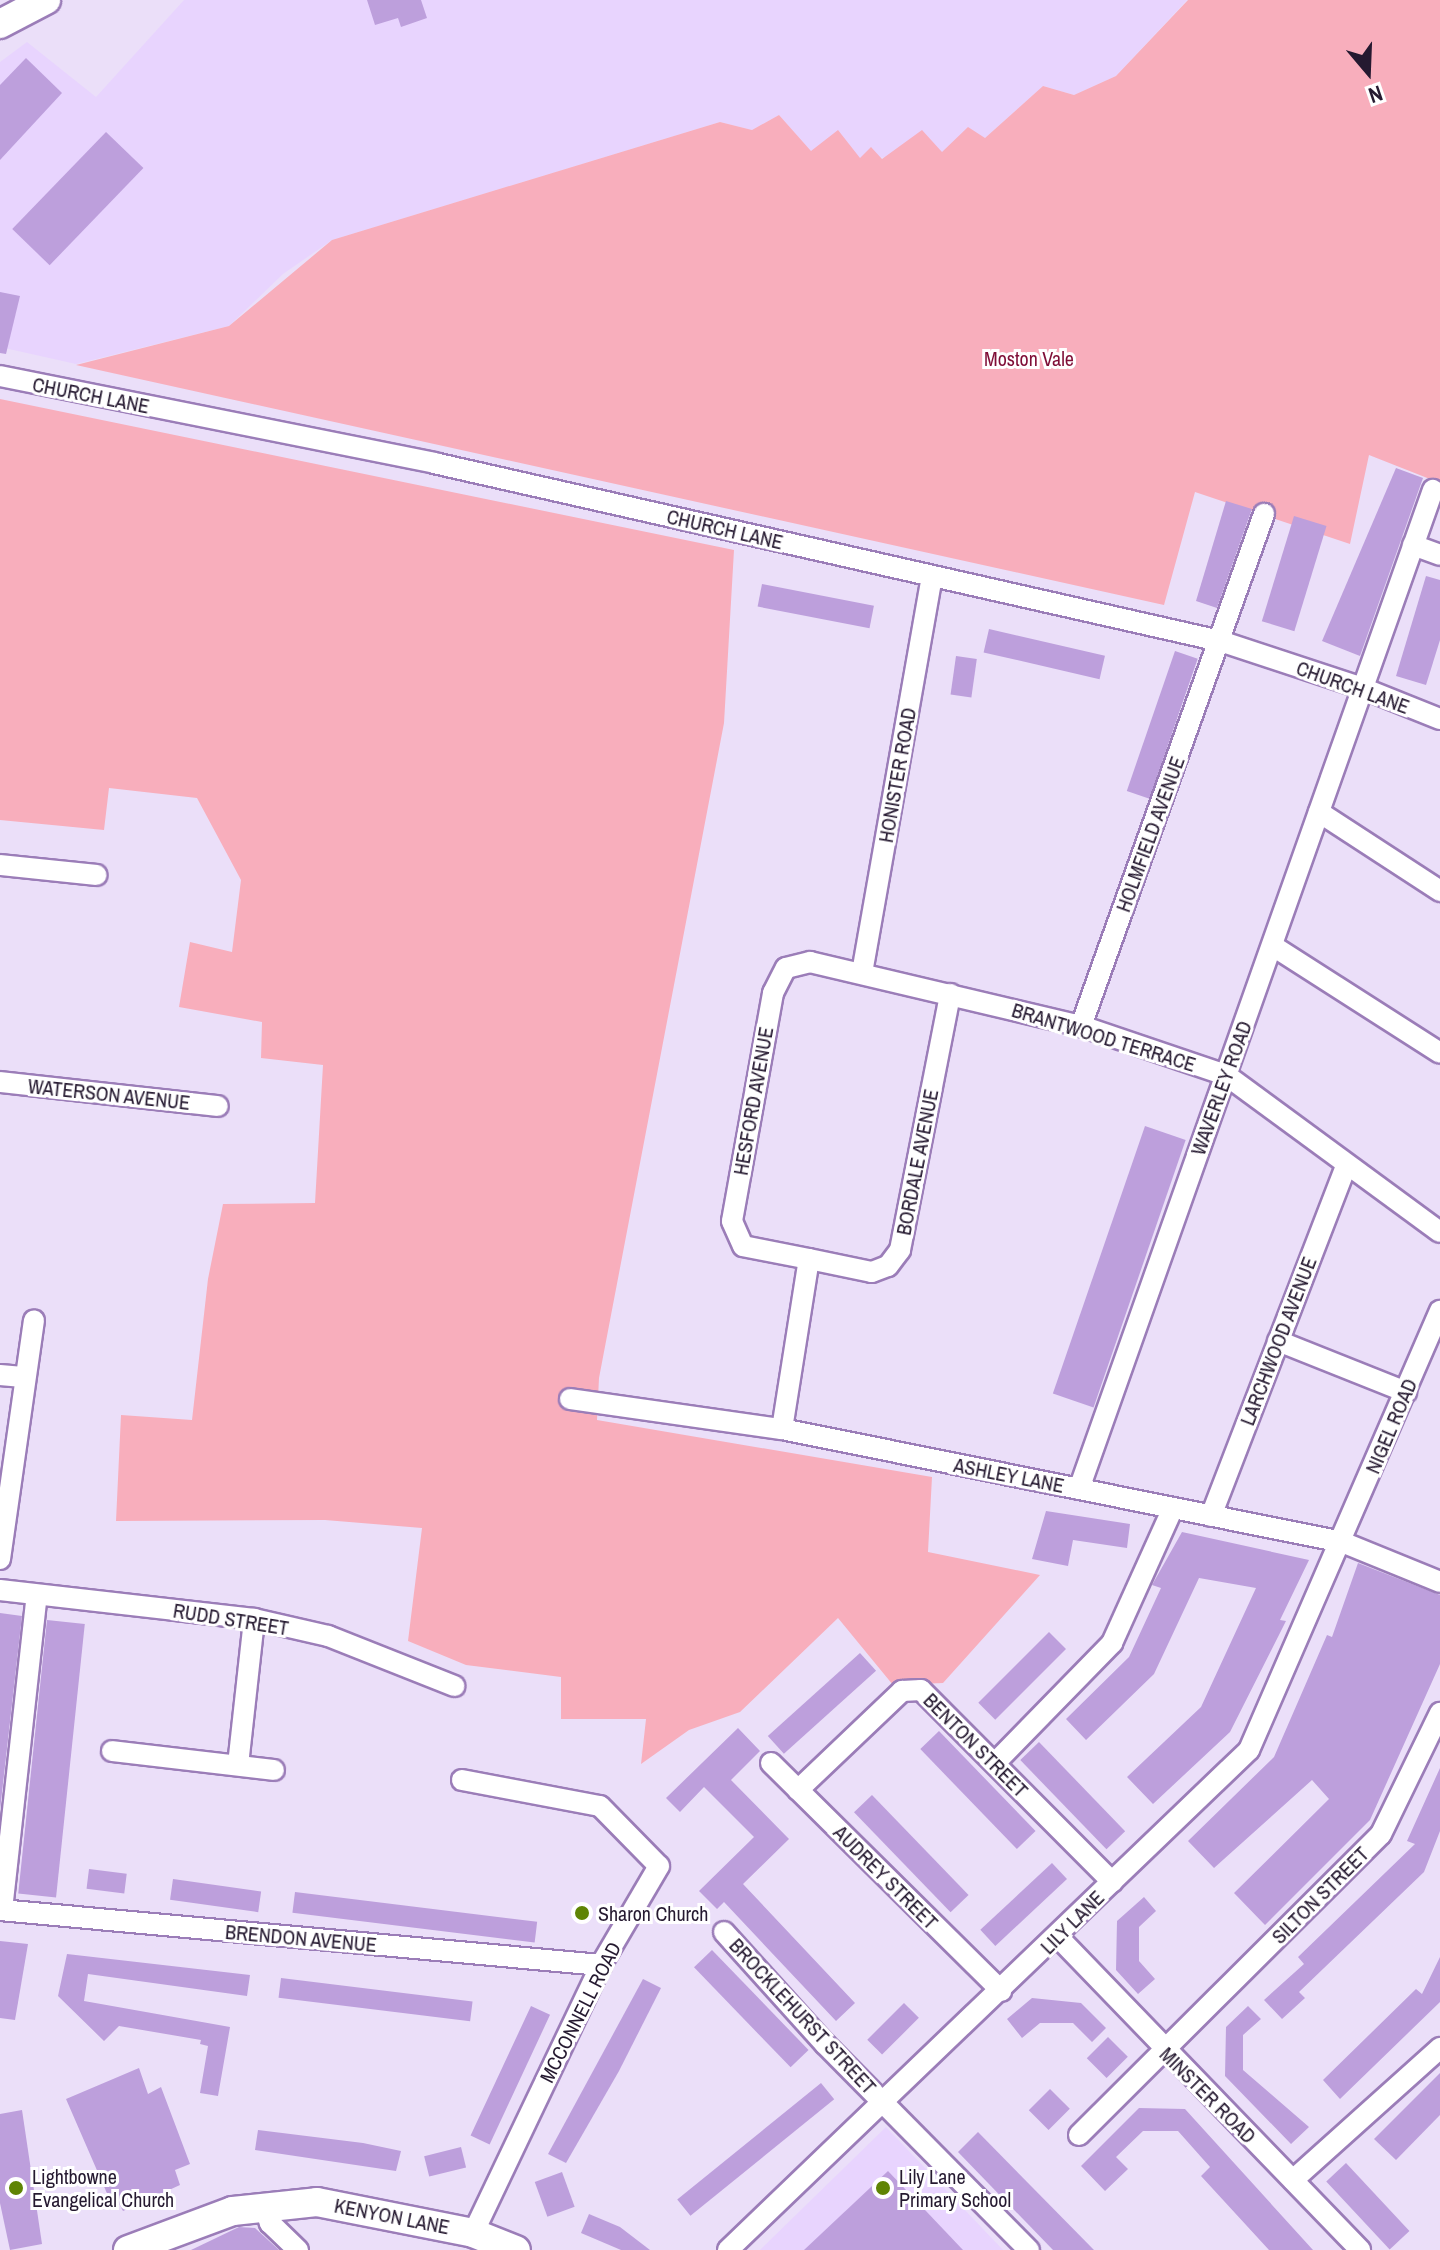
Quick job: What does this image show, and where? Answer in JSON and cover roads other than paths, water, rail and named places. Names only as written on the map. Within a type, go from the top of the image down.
[{"type":"street","points":[[2,21],[46,0]]},
{"type":"street","name":"CHURCH LANE","points":[[0,376],[434,463],[1220,641],[1360,687],[1440,719]]},
{"type":"street","name":"WAVERLEY ROAD","points":[[1079,1489],[1273,946],[1360,687],[1433,490]]},
{"type":"street","name":"HOLMFIELD AVENUE","points":[[1081,1026],[1264,514]]},
{"type":"street","points":[[1413,545],[1440,555]]},
{"type":"street","name":"HONISTER ROAD","points":[[862,973],[932,576]]},
{"type":"street","points":[[1319,812],[1440,891]]},
{"type":"street","points":[[0,865],[96,875]]},
{"type":"street","points":[[1273,946],[1440,1053]]},
{"type":"street","name":"HESFORD AVENUE","points":[[809,1259],[743,1246],[732,1221],[770,1008],[777,980],[798,964],[862,973]]},
{"type":"street","name":"BRANTWOOD TERRACE","points":[[862,973],[1081,1026],[1226,1075],[1440,1232]]},
{"type":"street","name":"BORDALE AVENUE","points":[[809,1259],[872,1272],[896,1259],[950,994]]},
{"type":"street","name":"WATERSON AVENUE","points":[[0,1082],[218,1106]]},
{"type":"street","name":"LARCHWOOD AVENUE","points":[[1211,1516],[1346,1166]]},
{"type":"street","points":[[782,1429],[809,1259]]},
{"type":"street","name":"NIGEL ROAD","points":[[1342,1542],[1440,1311]]},
{"type":"street","points":[[0,1559],[23,1377],[34,1320]]},
{"type":"street","points":[[1278,1341],[1406,1392]]},
{"type":"street","points":[[0,1375],[23,1377]]},
{"type":"street","name":"ASHLEY LANE","points":[[570,1399],[782,1429],[1342,1542],[1440,1582]]},
{"type":"street","points":[[995,1763],[1112,1643],[1173,1508]]},
{"type":"street","name":"LILY LANE","points":[[728,2250],[1058,1937],[1249,1750],[1342,1542]]},
{"type":"street","name":"RUDD STREET","points":[[0,1590],[254,1619],[328,1636],[454,1686]]},
{"type":"street","points":[[1,1910],[37,1595]]},
{"type":"street","points":[[238,1765],[254,1619]]},
{"type":"street","name":"BENTON STREET","points":[[798,1790],[902,1691],[921,1690],[1112,1882]]},
{"type":"street","name":"SILTON STREET","points":[[1079,2135],[1381,1834],[1440,1713]]},
{"type":"street","points":[[112,1751],[274,1770]]},
{"type":"street","name":"AUDREY STREET","points":[[771,1763],[1001,1991]]},
{"type":"street","name":"MCCONNELL ROAD","points":[[462,1780],[600,1806],[659,1866],[601,1965],[473,2233]]},
{"type":"street","name":"BRENDON AVENUE","points":[[1,1910],[601,1965]]},
{"type":"street","name":"BROCKLEHURST STREET","points":[[724,1932],[882,2101],[1029,2250]]},
{"type":"street","name":"MINSTER ROAD","points":[[1058,1937],[1163,2051],[1360,2250]]},
{"type":"street","points":[[1293,2180],[1440,2048]]},
{"type":"street","name":"KENYON LANE","points":[[128,2250],[202,2220],[264,2205],[317,2202],[356,2207],[473,2233],[516,2250]]},
{"type":"street","points":[[264,2205],[270,2223],[298,2250]]},
{"type":"place","name":"Sharon Church","points":[[582,1913]]},
{"type":"place","name":"Lightbowne Evangelical Church","points":[[16,2188]]},
{"type":"place","name":"Lily Lane Primary School","points":[[883,2188]]},
{"type":"park label","name":"Moston Vale","points":[[1029,358]]}]
